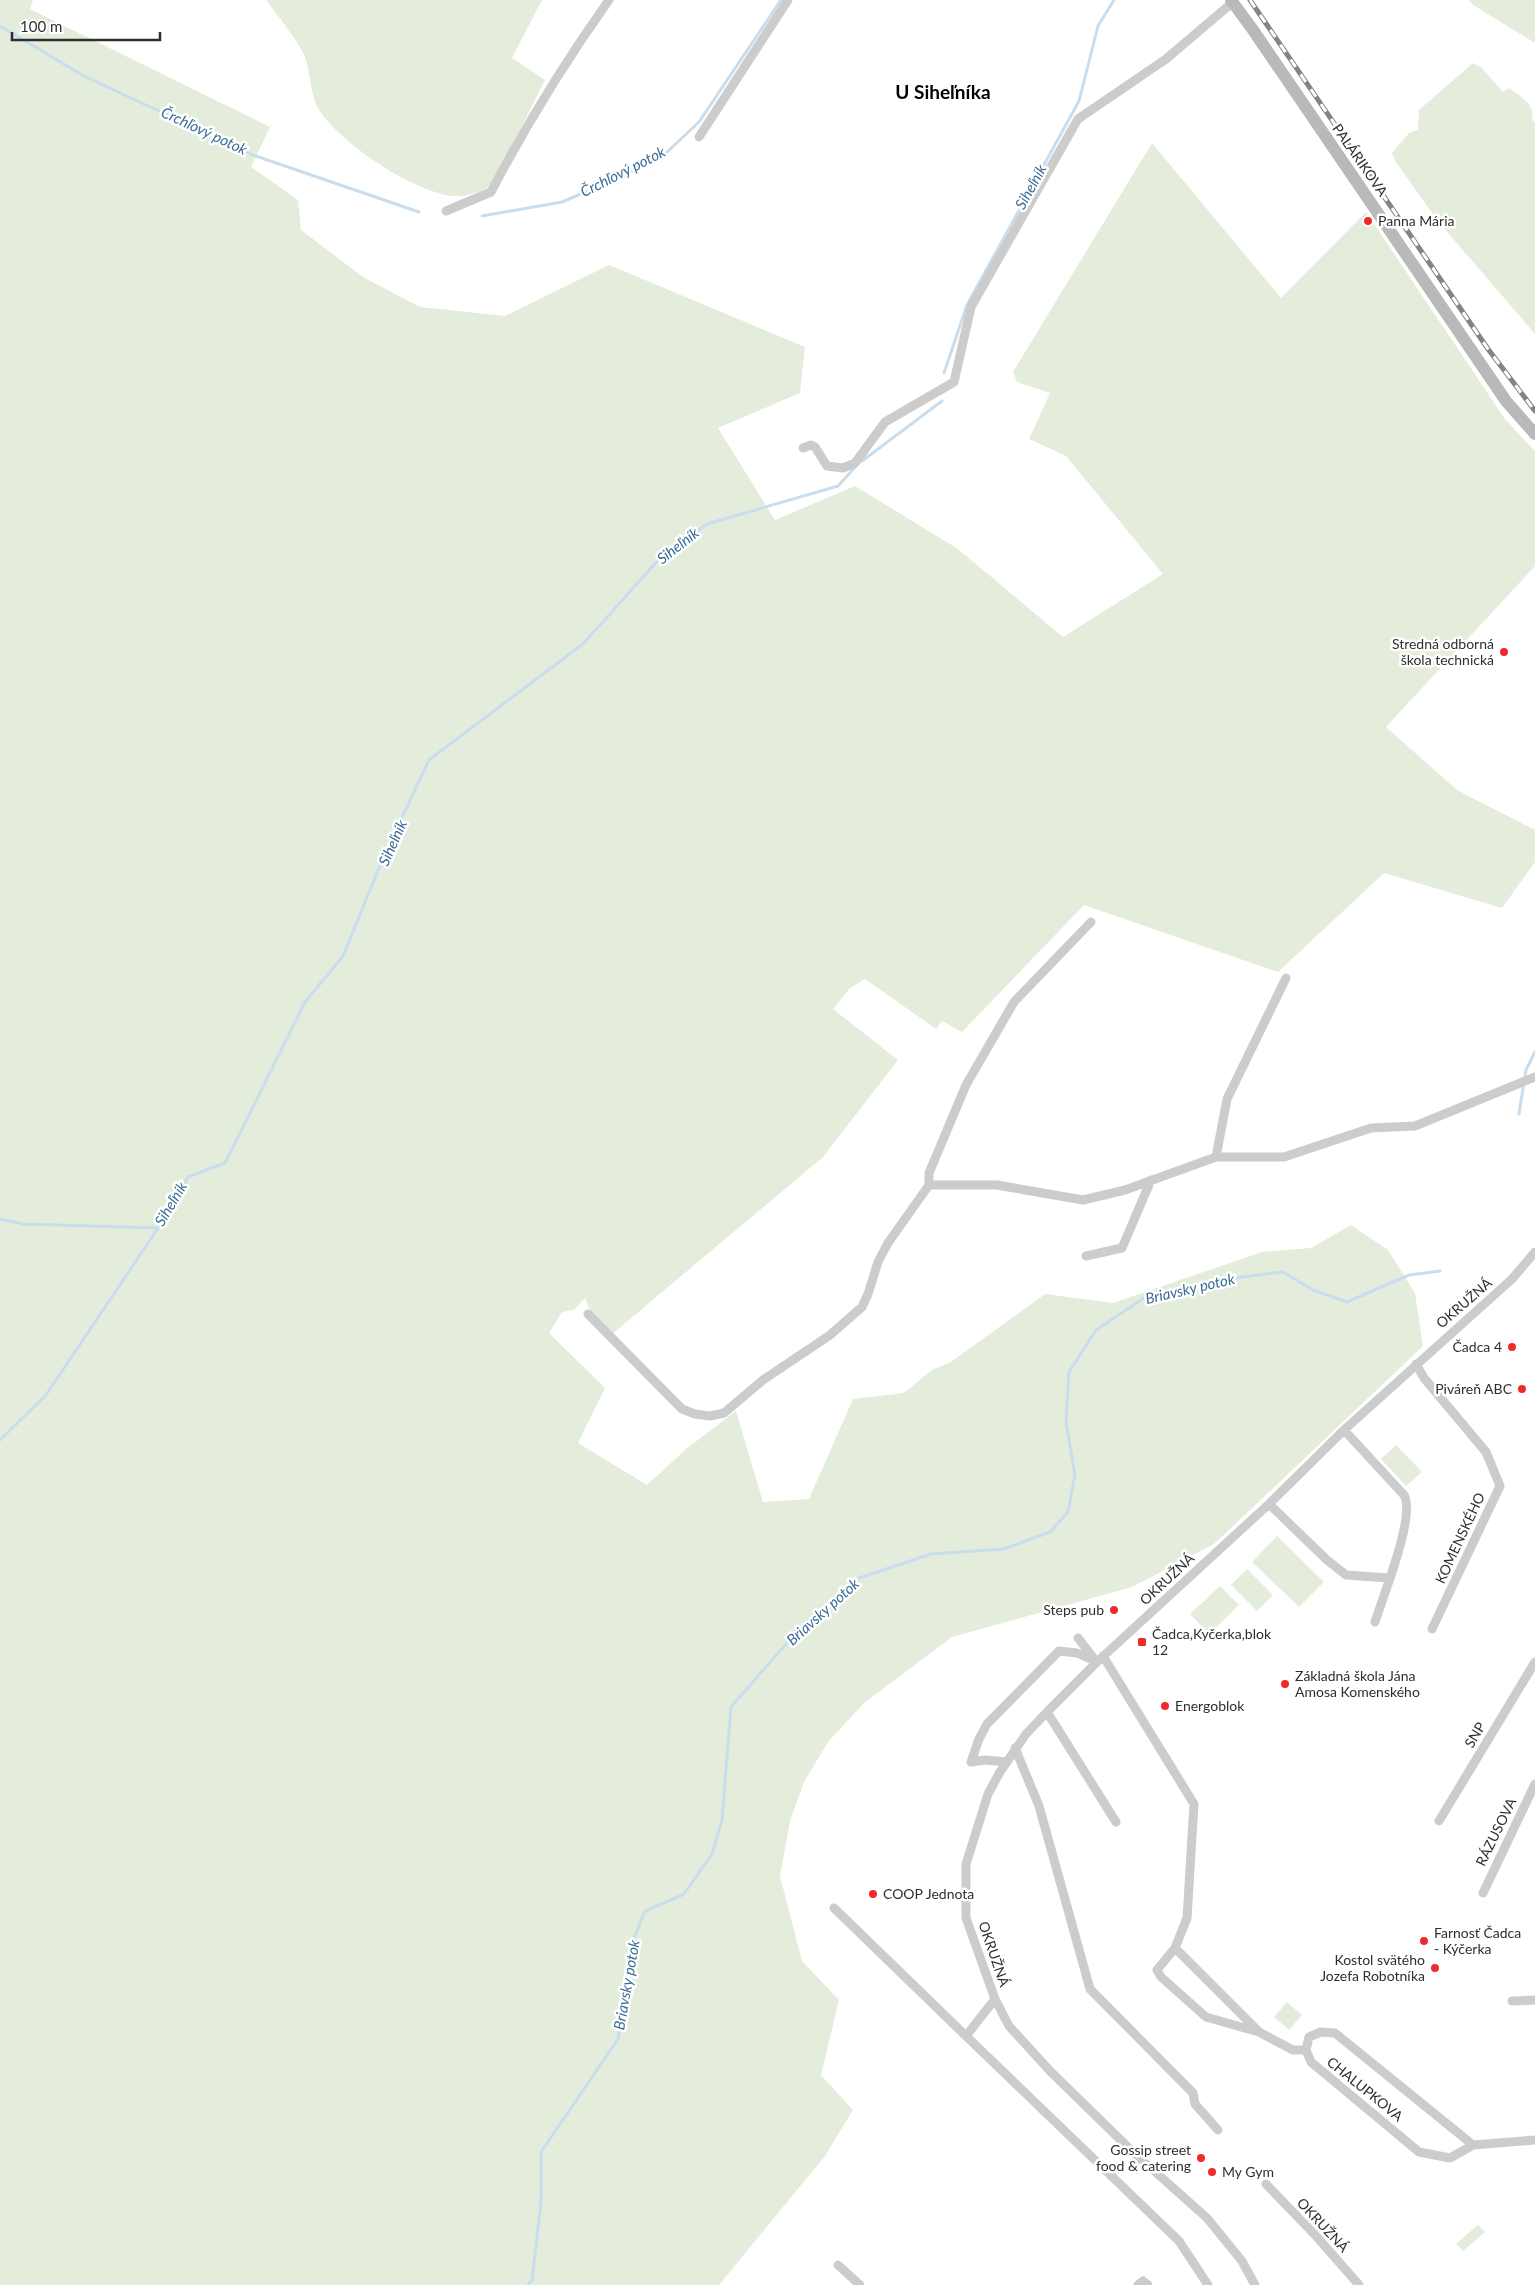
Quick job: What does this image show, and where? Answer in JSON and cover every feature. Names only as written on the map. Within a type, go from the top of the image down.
[{"type":"main road","name":"PALÁRIKOVA","points":[[1232,1],[1506,401],[1535,434]]},
{"type":"street","points":[[446,211],[491,192],[529,123],[574,49],[609,0]]},
{"type":"street","points":[[699,137],[788,0]]},
{"type":"street","points":[[804,448],[811,445],[815,447],[827,466],[838,468],[849,466],[860,457],[884,422],[954,382],[971,307],[1078,119],[1166,59],[1232,1]]},
{"type":"street","points":[[588,1314],[682,1410],[710,1416],[724,1412],[763,1380],[830,1335],[862,1307],[878,1262],[888,1243],[929,1185],[929,1174],[966,1084],[1014,1002],[1092,922]]},
{"type":"street","points":[[1216,1157],[1227,1099],[1286,978]]},
{"type":"street","points":[[929,1185],[997,1185],[1084,1200],[1124,1190],[1216,1157],[1284,1156],[1371,1128],[1415,1126],[1535,1078]]},
{"type":"street","points":[[1086,1256],[1122,1248],[1151,1180]]},
{"type":"street","name":"OKRUŽNÁ","points":[[1251,2284],[1242,2261],[1207,2218],[1134,2153],[1050,2071],[1010,2026],[995,1999],[966,1918],[966,1864],[988,1794],[1015,1748],[1047,1712],[1100,1659],[1269,1504],[1344,1430],[1512,1279],[1535,1252]]},
{"type":"street","name":"KOMENSKÉHO","points":[[1416,1364],[1424,1378],[1486,1452],[1500,1486],[1432,1629]]},
{"type":"street","points":[[1344,1430],[1406,1500],[1408,1512],[1374,1622]]},
{"type":"street","points":[[1269,1504],[1332,1565],[1346,1575],[1388,1578]]},
{"type":"street","points":[[1078,1638],[1100,1659],[1194,1804],[1187,1918],[1176,1948],[1157,1970],[1161,1977],[1206,2017],[1259,2032],[1293,2050],[1306,2050]]},
{"type":"street","points":[[1007,1762],[971,1762],[979,1738],[987,1724],[1059,1651],[1100,1659]]},
{"type":"street","name":"SNP","points":[[1439,1821],[1535,1662]]},
{"type":"street","points":[[1047,1712],[1116,1822]]},
{"type":"street","points":[[1015,1748],[1039,1806],[1090,1989],[1193,2092],[1195,2104],[1218,2130]]},
{"type":"street","name":"RÁZUSOVA","points":[[1483,1893],[1535,1784]]},
{"type":"street","points":[[834,1908],[1179,2240],[1208,2285]]},
{"type":"street","points":[[1176,1948],[1259,2032]]},
{"type":"street","name":"OKRUŽNÁ","points":[[966,2036],[995,1999]]},
{"type":"street","points":[[1512,2001],[1535,2000]]},
{"type":"street","name":"CHALUPKOVA","points":[[1472,2145],[1335,2034],[1321,2032],[1309,2037],[1306,2050],[1311,2062],[1420,2152],[1450,2158],[1472,2145],[1535,2140]]},
{"type":"street","name":"OKRUŽNÁ","points":[[1266,2184],[1317,2237],[1359,2285]]},
{"type":"street","points":[[838,2265],[860,2285]]},
{"type":"street","points":[[1138,2285],[1143,2281],[1148,2285]]},
{"type":"green space","points":[[0,0],[33,0],[30,9],[270,127],[251,167],[298,200],[301,230],[363,277],[420,307],[505,316],[609,265],[805,347],[800,393],[718,428],[775,520],[855,486],[958,549],[1063,637],[1163,574],[1066,456],[1029,439],[1050,393],[1017,382],[1013,372],[1152,143],[1281,298],[1366,212],[1505,419],[1535,451],[1535,566],[1386,727],[1457,790],[1535,830],[1535,862],[1502,908],[1384,873],[1278,972],[1084,905],[962,1032],[942,1021],[936,1029],[865,979],[850,988],[833,1009],[898,1060],[823,1157],[611,1335],[590,1311],[585,1298],[574,1310],[562,1312],[549,1333],[605,1388],[578,1443],[647,1485],[686,1449],[736,1411],[763,1502],[809,1499],[853,1399],[904,1393],[932,1370],[951,1362],[1045,1294],[1113,1303],[1262,1252],[1311,1248],[1351,1225],[1388,1250],[1415,1293],[1423,1346],[1214,1544],[1132,1587],[952,1637],[864,1703],[828,1742],[804,1782],[790,1821],[780,1876],[802,1961],[839,2000],[821,2075],[853,2110],[825,2156],[719,2285],[0,2285]]},
{"type":"green space","points":[[266,0],[542,0],[512,58],[545,80],[492,186],[464,196],[444,194],[424,188],[382,166],[342,136],[318,108],[313,96],[308,66],[303,53]]},
{"type":"green space","points":[[1469,0],[1535,0],[1535,43],[1473,5]]},
{"type":"green space","points":[[1473,63],[1481,67],[1503,92],[1509,88],[1522,97],[1531,109],[1532,119],[1535,123],[1535,334],[1437,220],[1396,162],[1392,153],[1409,133],[1418,130],[1419,110]]},
{"type":"green space","points":[[1396,1445],[1422,1472],[1406,1486],[1381,1459]]},
{"type":"green space","points":[[1277,1536],[1324,1582],[1299,1607],[1252,1562]]},
{"type":"green space","points":[[1247,1569],[1273,1595],[1257,1611],[1231,1585]]},
{"type":"green space","points":[[1220,1586],[1239,1605],[1209,1634],[1190,1614]]},
{"type":"green space","points":[[1287,2002],[1302,2015],[1289,2030],[1274,2017]]},
{"type":"green space","points":[[1478,2225],[1485,2232],[1463,2251],[1456,2244]]},
{"type":"waterway","name":"Črchľový potok","points":[[482,216],[562,202],[623,176],[665,154],[699,122],[781,0]]},
{"type":"waterway","name":"Siheľník","points":[[944,373],[967,305],[1079,101],[1098,26],[1114,0]]},
{"type":"waterway","name":"Črchľový potok","points":[[0,26],[84,76],[253,155],[419,212]]},
{"type":"waterway","name":"Siheľník","points":[[862,461],[942,401]]},
{"type":"waterway","name":"Siheľník","points":[[0,1440],[46,1395],[158,1228],[188,1177],[225,1163],[305,1002],[343,956],[384,856],[429,760],[583,644],[660,558],[707,524],[838,486],[857,465]]},
{"type":"waterway","name":"Briavsky potok","points":[[1519,1114],[1526,1070],[1535,1052]]},
{"type":"waterway","points":[[0,1219],[23,1224],[158,1228]]},
{"type":"waterway","name":"Briavsky potok","points":[[528,2285],[532,2280],[541,2202],[541,2152],[618,2039],[633,1941],[645,1911],[684,1894],[712,1854],[722,1820],[731,1707],[800,1628],[856,1579],[931,1554],[1004,1549],[1050,1532],[1068,1512],[1075,1475],[1066,1422],[1069,1372],[1096,1330],[1144,1298],[1226,1279],[1283,1272],[1313,1290],[1347,1302],[1409,1275],[1440,1271]]},
{"type":"railway","points":[[1250,0],[1488,349],[1535,411]]},
{"type":"place","name":"Panna Mária","points":[[1368,221]]},
{"type":"place","name":"Stredná odborná škola technická","points":[[1504,652]]},
{"type":"place","name":"Čadca 4","points":[[1512,1347]]},
{"type":"place","name":"Piváreň ABC","points":[[1522,1389]]},
{"type":"place","name":"Steps pub","points":[[1114,1610]]},
{"type":"place","name":"Čadca,Kyčerka,blok 12","points":[[1142,1642]]},
{"type":"place","name":"Základná škola Jána Amosa Komenského","points":[[1285,1684]]},
{"type":"place","name":"Energoblok","points":[[1165,1706]]},
{"type":"place","name":"COOP Jednota","points":[[873,1894]]},
{"type":"place","name":"Farnosť Čadca - Kýčerka","points":[[1424,1941]]},
{"type":"place","name":"Kostol svätého Jozefa Robotníka","points":[[1435,1968]]},
{"type":"place","name":"Gossip street food & catering","points":[[1201,2158]]},
{"type":"place","name":"My Gym","points":[[1212,2172]]},
{"type":"district","name":"U Siheľníka","points":[[943,92]]}]
